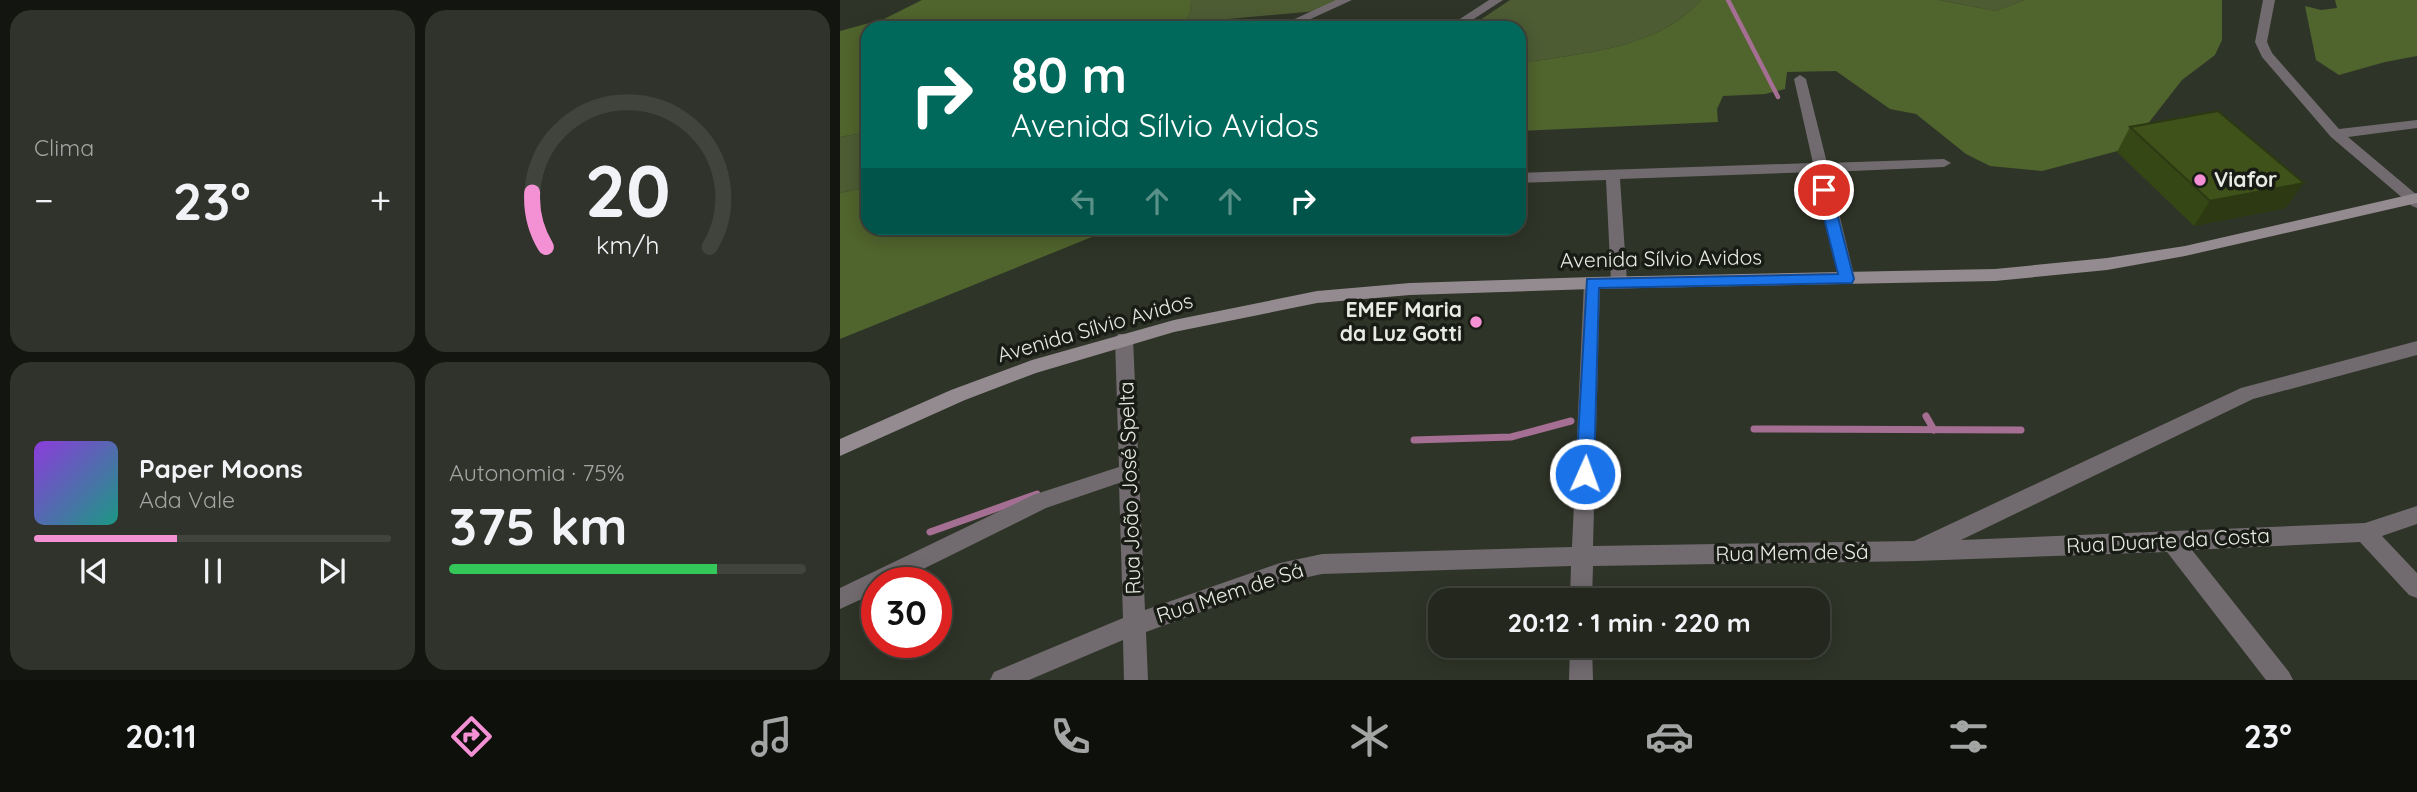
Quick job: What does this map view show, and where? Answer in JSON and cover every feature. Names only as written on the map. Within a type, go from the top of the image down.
[{"type":"main road","name":"Avenida Sílvio Avidos","points":[[840,448],[991,382],[1124,339],[1264,305],[1349,293],[1592,283],[1996,275],[2107,264],[2185,251],[2415,200]]},
{"type":"street","points":[[1298,21],[1346,0]]},
{"type":"street","points":[[1463,21],[1497,0]]},
{"type":"street","points":[[2269,0],[2261,37],[2262,48],[2336,134],[2415,200]]},
{"type":"street","points":[[1800,79],[1818,167],[1846,279]]},
{"type":"street","points":[[2336,134],[2417,124]]},
{"type":"street","points":[[1526,178],[1612,177],[1944,163]]},
{"type":"street","points":[[1612,177],[1619,282]]},
{"type":"street","points":[[1581,588],[1592,283]]},
{"type":"street","name":"Rua João José Spelta","points":[[1124,339],[1136,680]]},
{"type":"street","name":"Rua Mem de Sá","points":[[1002,680],[1093,640],[1280,573],[1322,564],[1582,556],[1916,551],[2248,393],[2417,348]]},
{"type":"street","points":[[840,599],[1040,501],[1128,472]]},
{"type":"street","name":"Rua Duarte da Costa","points":[[1916,551],[2365,532],[2417,515]]},
{"type":"street","points":[[2365,532],[2417,588]]},
{"type":"street","points":[[2172,542],[2280,680]]},
{"type":"street","points":[[1581,658],[1581,680]]},
{"type":"green space","points":[[922,0],[1191,0],[1190,13],[1185,21],[877,21]]},
{"type":"green space","points":[[1191,0],[1350,0],[1328,10],[1185,21],[1190,13]]},
{"type":"green space","points":[[1510,0],[1701,0],[1683,17],[1640,39],[1616,47],[1526,63],[1526,21],[1478,21]]},
{"type":"green space","points":[[1701,0],[1939,0],[1996,11],[2024,0],[2222,0],[2222,40],[2215,55],[2182,80],[2129,148],[2042,171],[1990,166],[1966,154],[1916,114],[1890,109],[1836,71],[1787,72],[1785,89],[1765,94],[1723,96],[1717,109],[1718,122],[1526,131],[1526,63],[1616,47],[1662,30],[1683,17]]},
{"type":"green space","points":[[1939,0],[2024,0],[1996,11]]},
{"type":"green space","points":[[2335,0],[2417,0],[2417,56],[2339,75],[2316,60],[2305,6],[2321,10],[2337,8]]},
{"type":"green space","points":[[861,25],[861,133],[840,137],[840,31]]},
{"type":"green space","points":[[861,133],[861,188],[840,193],[840,137]]},
{"type":"green space","points":[[861,188],[861,235],[1097,235],[840,339],[840,193]]},
{"type":"building","points":[[2218,111],[2304,183],[2210,201],[2130,127]]},
{"type":"waterway","points":[[1728,0],[1778,97]]},
{"type":"waterway","points":[[1926,416],[1934,430]]},
{"type":"waterway","points":[[1414,440],[1511,437],[1571,421]]},
{"type":"waterway","points":[[1754,429],[1934,430]]},
{"type":"waterway","points":[[1934,430],[2021,430]]},
{"type":"waterway","points":[[930,532],[1037,494]]},
{"type":"place","name":"Viafor","points":[[2200,180]]},
{"type":"place","name":"EMEF Maria da Luz Gotti","points":[[1476,322]]},
{"type":"route","points":[[1585,474],[1592,283],[1846,279],[1824,190]]}]
